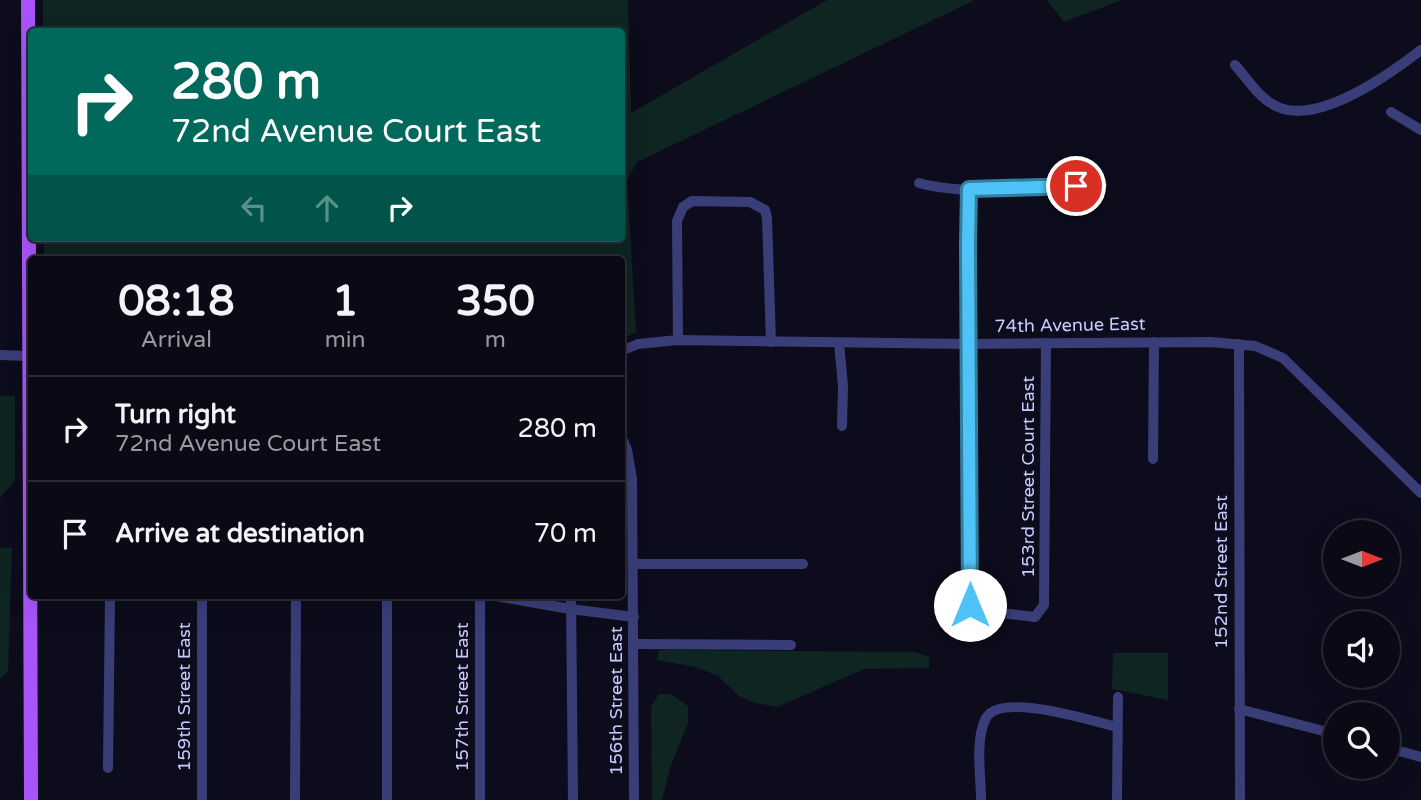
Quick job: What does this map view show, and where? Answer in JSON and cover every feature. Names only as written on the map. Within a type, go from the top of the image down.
[{"type":"main road","points":[[28,0],[28,28]]},
{"type":"main road","points":[[30,599],[31,800]]},
{"type":"street","points":[[1236,65],[1271,103],[1279,108],[1302,110],[1340,100],[1368,88],[1387,77],[1421,50]]},
{"type":"street","points":[[1391,112],[1421,130]]},
{"type":"street","points":[[919,183],[933,187],[969,189],[1102,185]]},
{"type":"street","points":[[968,344],[969,189]]},
{"type":"street","points":[[678,340],[676,234],[677,221],[683,207],[692,201],[750,202],[762,207],[766,213],[771,342]]},
{"type":"street","name":"74th Avenue East","points":[[625,349],[638,344],[678,340],[1239,344],[1265,349],[1283,358],[1421,493]]},
{"type":"street","points":[[1153,459],[1154,342]]},
{"type":"street","points":[[839,343],[843,386],[842,426]]},
{"type":"street","name":"153rd Street Court East","points":[[968,344],[972,608],[1035,617],[1042,610],[1045,600],[1046,578],[1046,343]]},
{"type":"street","name":"152nd Street East","points":[[1239,344],[1240,800]]},
{"type":"street","points":[[0,355],[28,356]]},
{"type":"street","name":"156th Street East","points":[[625,448],[632,479],[634,800]]},
{"type":"street","points":[[634,564],[803,564]]},
{"type":"street","points":[[108,768],[110,599]]},
{"type":"street","name":"159th Street East","points":[[202,599],[202,800]]},
{"type":"street","points":[[295,800],[296,599]]},
{"type":"street","points":[[387,599],[387,800]]},
{"type":"street","name":"157th Street East","points":[[480,599],[480,800]]},
{"type":"street","points":[[513,599],[634,617]]},
{"type":"street","points":[[571,599],[573,800]]},
{"type":"street","points":[[634,644],[792,645]]},
{"type":"street","points":[[1117,800],[1118,697]]},
{"type":"street","points":[[981,800],[981,733],[985,717],[996,709],[1023,707],[1117,727]]},
{"type":"street","points":[[1239,709],[1323,731]]},
{"type":"street","points":[[1400,751],[1421,757]]},
{"type":"green space","points":[[43,0],[628,0],[631,113],[827,0],[975,0],[637,162],[627,180],[636,332],[625,338],[625,256],[44,256],[44,242],[625,242],[625,28],[43,28]]},
{"type":"green space","points":[[1047,0],[1122,0],[1064,22]]},
{"type":"green space","points":[[0,396],[15,396],[15,480],[0,498]]},
{"type":"green space","points":[[0,548],[12,548],[8,672],[0,678]]},
{"type":"green space","points":[[659,650],[915,652],[929,657],[929,668],[864,669],[777,707],[751,702],[739,696],[718,676],[696,667],[657,660]]},
{"type":"green space","points":[[1113,653],[1168,653],[1168,700],[1112,689]]},
{"type":"green space","points":[[659,694],[671,694],[688,706],[688,723],[670,768],[662,800],[652,800],[651,707]]},
{"type":"route","points":[[970,605],[969,189],[1076,186]]}]
